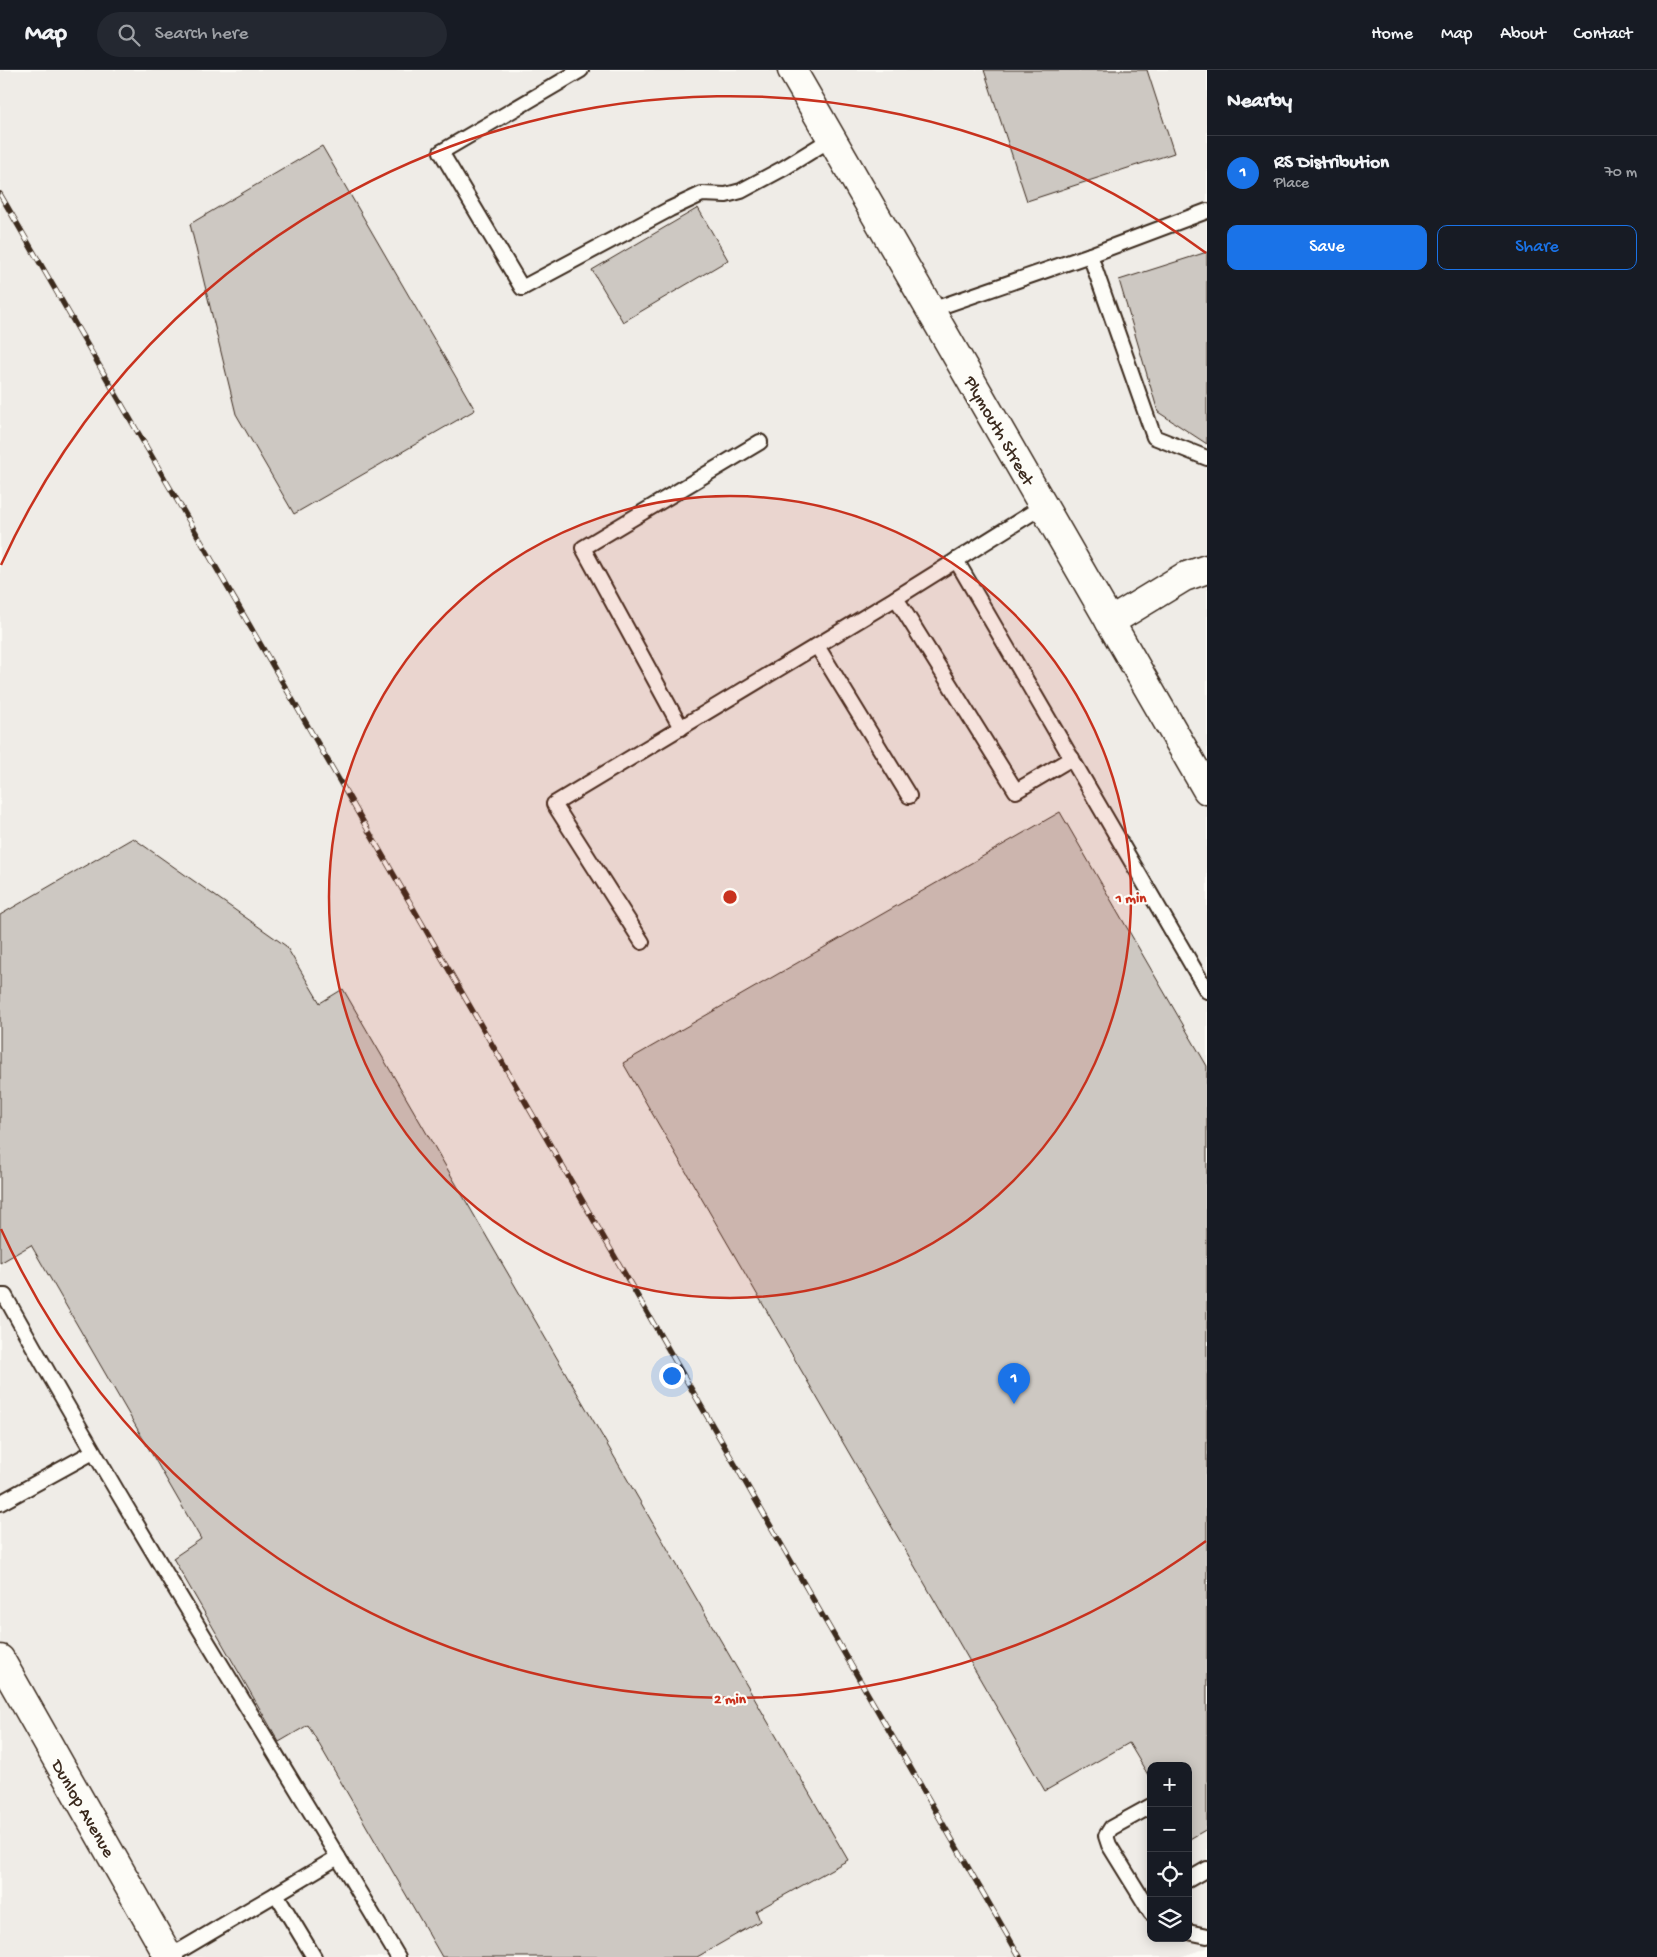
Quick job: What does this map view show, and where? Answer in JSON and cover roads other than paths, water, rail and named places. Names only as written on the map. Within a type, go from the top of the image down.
[{"type":"street","name":"Plymouth Street","points":[[792,70],[1207,790]]},
{"type":"street","points":[[1110,622],[1184,577],[1207,569]]},
{"type":"street","name":"Dunlop Avenue","points":[[0,1659],[169,1957]]},
{"type":"lane","points":[[581,70],[441,152],[522,288],[670,209],[702,194],[726,195],[742,191],[832,139]]},
{"type":"lane","points":[[931,310],[1090,254],[1207,210]]},
{"type":"lane","points":[[1090,254],[1154,437],[1207,458]]},
{"type":"lane","points":[[681,728],[583,548],[760,442]]},
{"type":"lane","points":[[642,942],[554,804],[818,646],[1044,506]]},
{"type":"lane","points":[[956,560],[1207,990]]},
{"type":"lane","points":[[896,598],[1016,791],[1072,758]]},
{"type":"lane","points":[[818,646],[910,796]]},
{"type":"lane","points":[[0,1296],[5,1296],[69,1412],[398,1957]]},
{"type":"lane","points":[[0,1503],[93,1452]]},
{"type":"lane","points":[[1147,1903],[1109,1845],[1106,1836],[1111,1828],[1149,1807]]},
{"type":"lane","points":[[169,1957],[338,1858]]},
{"type":"lane","points":[[1192,1878],[1207,1869]]},
{"type":"lane","points":[[276,1894],[314,1957]]},
{"type":"lane","points":[[1192,1933],[1207,1936]]},
{"type":"railway","points":[[0,194],[1020,1957]]},
{"type":"place","name":"RS Distribution","points":[[1014,1404]]}]
